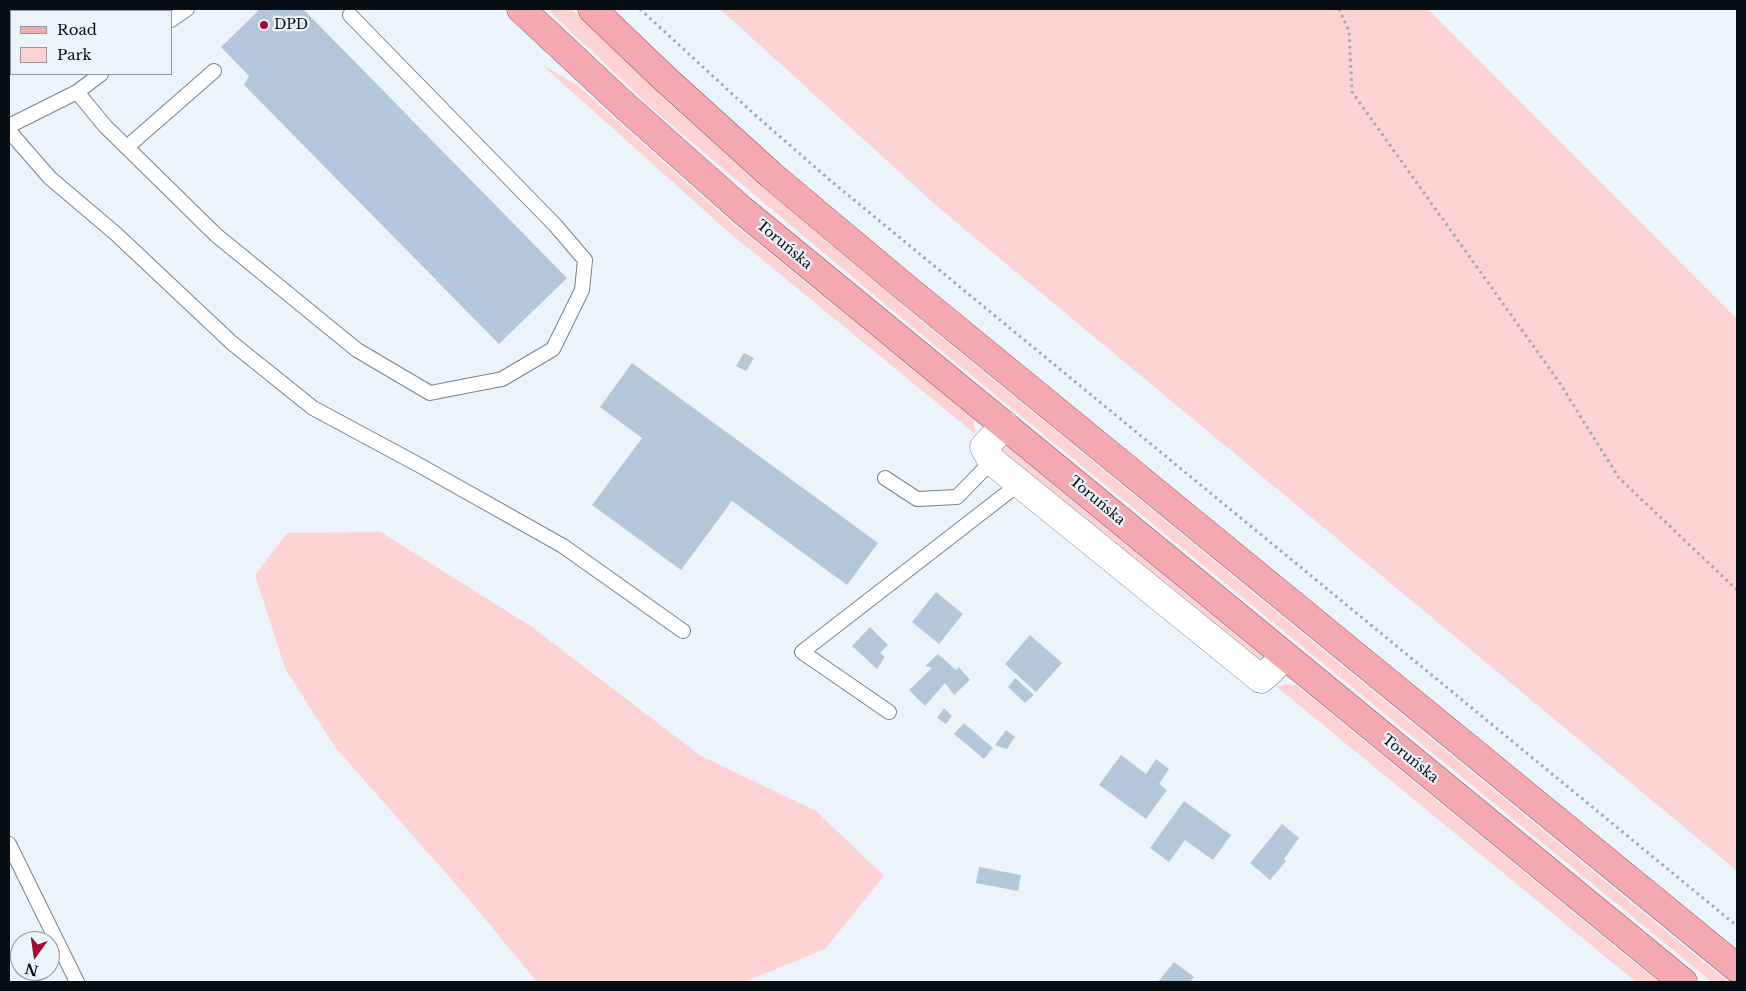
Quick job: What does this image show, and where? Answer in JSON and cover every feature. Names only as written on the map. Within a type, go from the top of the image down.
[{"type":"main road","name":"Toruńska","points":[[521,9],[624,106],[742,210],[1683,982]]},
{"type":"main road","points":[[592,9],[663,77],[771,175],[901,284],[1737,968]]},
{"type":"street","points":[[1005,425],[984,447],[992,461],[1261,679],[1285,657]]},
{"type":"lane","points":[[172,19],[187,9]]},
{"type":"lane","points":[[77,92],[105,126],[216,235],[357,350],[430,393],[502,379],[553,349],[582,290],[585,260],[555,225],[350,15]]},
{"type":"lane","points":[[127,147],[214,71]]},
{"type":"lane","points":[[9,126],[77,92],[100,75]]},
{"type":"lane","points":[[9,132],[50,178],[115,233],[232,344],[312,408],[419,465],[563,546],[683,631]]},
{"type":"lane","points":[[884,478],[917,499],[957,497],[992,461]]},
{"type":"lane","points":[[889,712],[802,652],[1020,484]]},
{"type":"lane","points":[[9,844],[77,982]]},
{"type":"path","points":[[640,9],[754,114],[831,181],[1737,926]]},
{"type":"path","points":[[1339,9],[1349,31],[1352,92],[1559,382],[1619,478],[1737,590]]},
{"type":"green space","points":[[547,9],[571,9],[666,100],[752,178],[919,319],[1728,982],[1712,982],[911,326],[656,112]]},
{"type":"green space","points":[[720,9],[1428,9],[1737,319],[1737,871],[939,208]]},
{"type":"green space","points":[[541,64],[577,85],[731,222],[974,419],[975,434],[725,229]]},
{"type":"green space","points":[[1005,445],[1264,658],[1261,663],[1000,452],[1001,446]]},
{"type":"green space","points":[[381,532],[532,627],[701,756],[816,811],[884,876],[825,949],[744,982],[537,982],[467,897],[335,747],[285,668],[255,575],[287,533]]},
{"type":"green space","points":[[1286,684],[1296,685],[1658,982],[1636,982],[1277,687]]},
{"type":"building","points":[[260,9],[303,9],[567,278],[499,344],[244,85],[249,76],[221,47]]},
{"type":"building","points":[[744,353],[754,358],[746,371],[736,366]]},
{"type":"building","points":[[632,363],[878,543],[847,585],[732,501],[681,570],[592,505],[642,438],[600,407]]},
{"type":"building","points":[[936,592],[963,614],[939,644],[912,622]]},
{"type":"building","points":[[870,627],[888,645],[880,653],[885,657],[877,669],[852,646]]},
{"type":"building","points":[[1030,635],[1062,663],[1036,692],[1005,664]]},
{"type":"building","points":[[938,654],[956,670],[959,667],[970,680],[954,695],[945,683],[925,706],[909,690],[932,668],[925,666]]},
{"type":"building","points":[[1015,678],[1034,695],[1025,703],[1008,687]]},
{"type":"building","points":[[944,708],[952,716],[946,724],[937,718]]},
{"type":"building","points":[[964,723],[993,748],[984,759],[954,734]]},
{"type":"building","points":[[1006,730],[1015,737],[1007,749],[995,745]]},
{"type":"building","points":[[1121,755],[1146,774],[1156,759],[1169,769],[1159,784],[1167,790],[1146,819],[1099,785]]},
{"type":"building","points":[[1184,801],[1231,835],[1213,860],[1185,840],[1169,862],[1150,848]]},
{"type":"building","points":[[1282,824],[1299,838],[1284,859],[1286,861],[1270,880],[1250,863]]},
{"type":"building","points":[[979,867],[1021,875],[1018,891],[976,883]]},
{"type":"building","points":[[1174,962],[1194,977],[1190,982],[1158,982]]},
{"type":"place","name":"DPD","points":[[264,25]]}]
